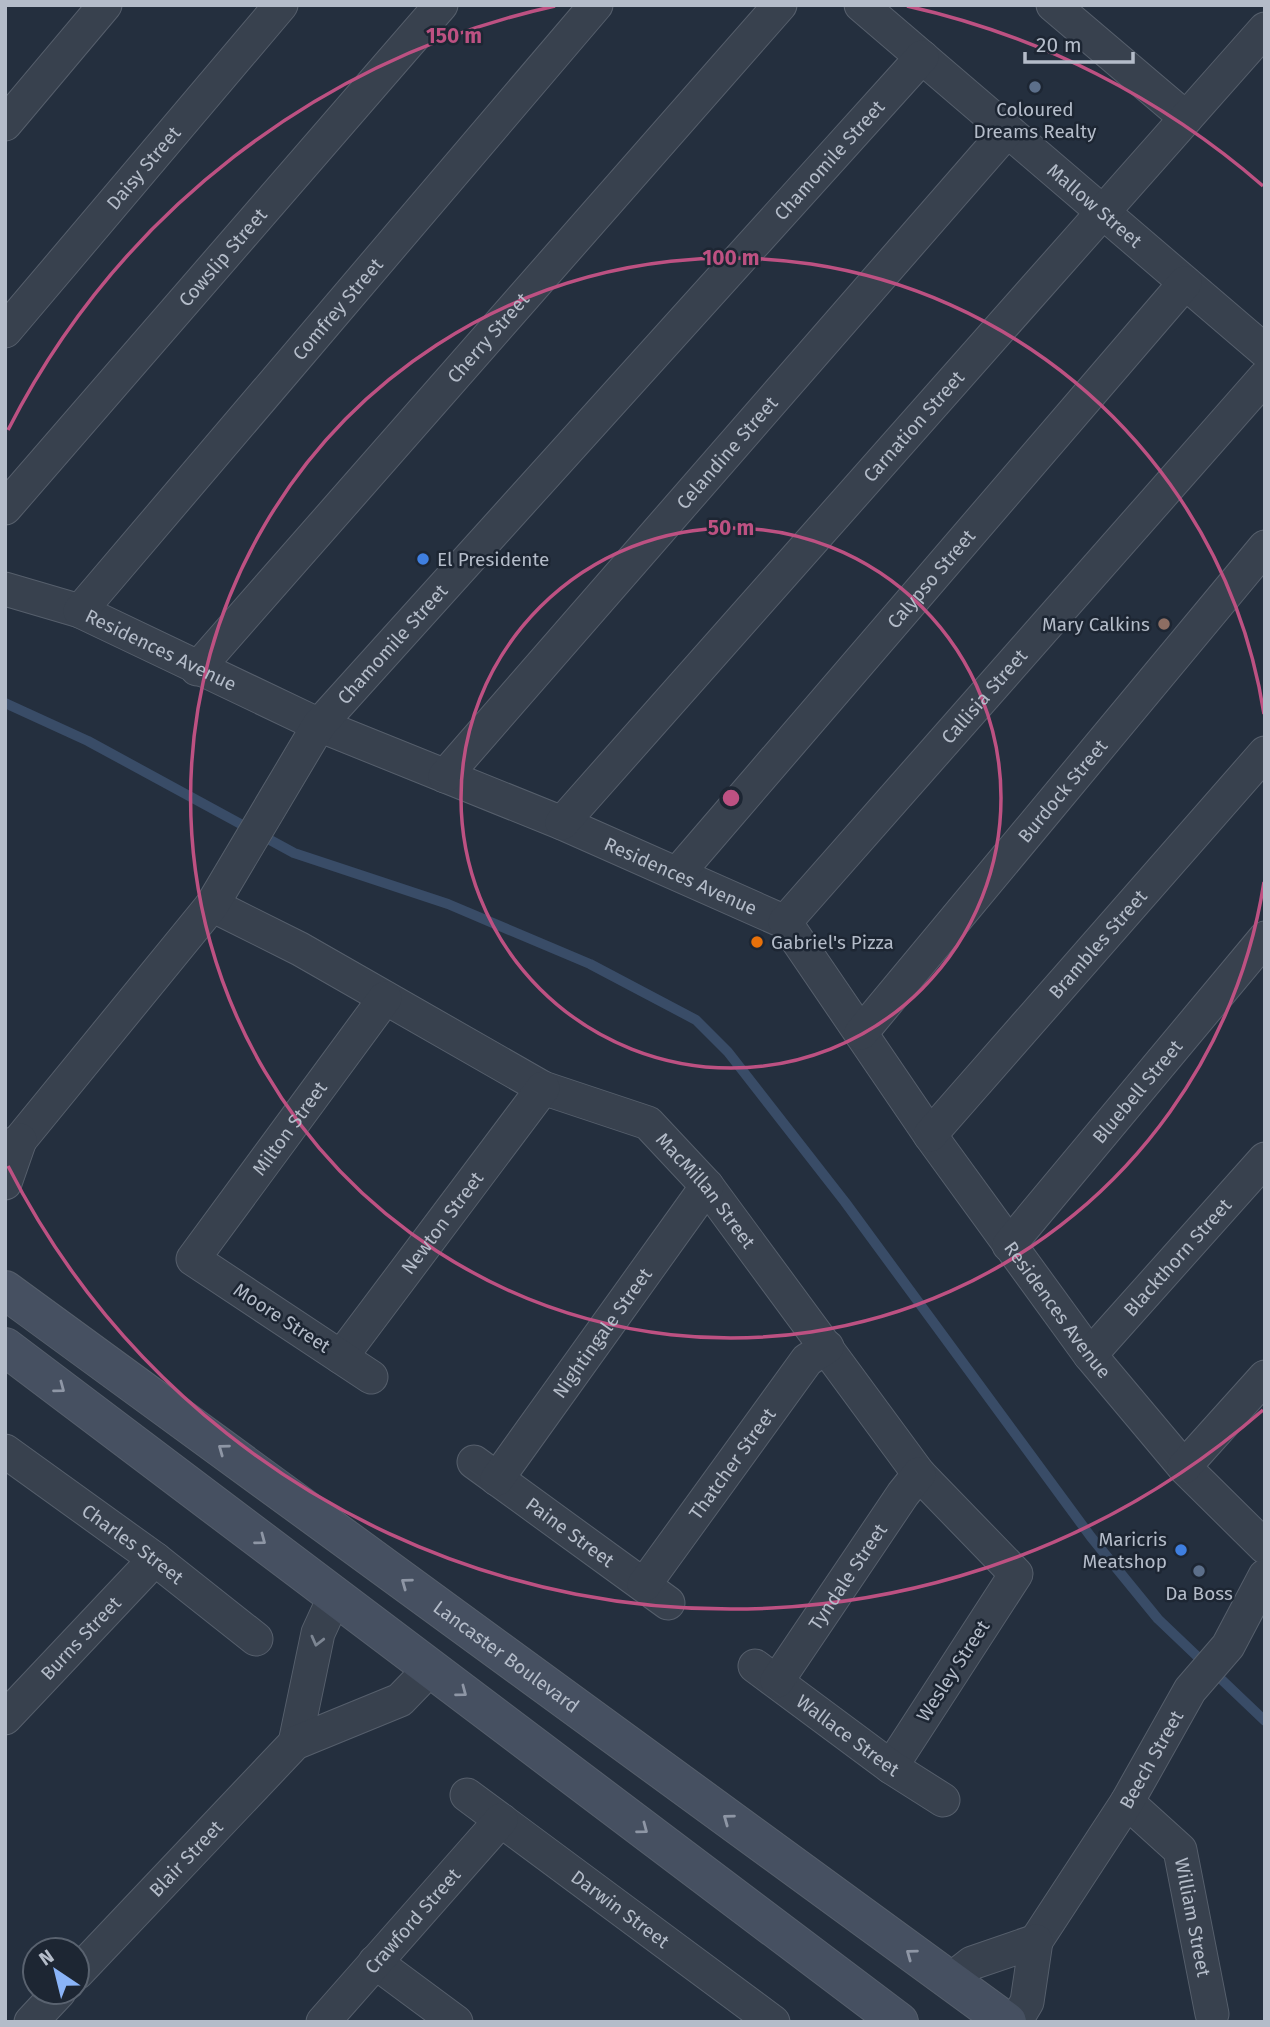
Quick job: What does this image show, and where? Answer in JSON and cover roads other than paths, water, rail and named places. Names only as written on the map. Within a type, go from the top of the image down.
[{"type":"main road","name":"Lancaster Boulevard","points":[[5,1290],[1007,2022]]},
{"type":"main road","points":[[5,1347],[899,2022]]},
{"type":"street","points":[[5,124],[105,5]]},
{"type":"street","name":"Daisy Street","points":[[5,331],[281,5]]},
{"type":"street","name":"Cowslip Street","points":[[5,508],[441,5]]},
{"type":"street","name":"Comfrey Street","points":[[80,611],[596,5]]},
{"type":"street","name":"Cherry Street","points":[[197,669],[780,5]]},
{"type":"street","name":"Mallow Street","points":[[861,5],[1265,351]]},
{"type":"street","points":[[1053,5],[1186,118]]},
{"type":"street","name":"Carnation Street","points":[[562,823],[1265,29]]},
{"type":"street","name":"Chamomile Street","points":[[5,1183],[12,1145],[212,905],[319,725],[922,57]]},
{"type":"street","name":"Celandine Street","points":[[445,776],[1007,131]]},
{"type":"street","name":"Calypso Street","points":[[678,873],[1185,283]]},
{"type":"street","name":"Callisia Street","points":[[785,922],[1265,377]]},
{"type":"street","name":"Burdock Street","points":[[861,1033],[1265,548]]},
{"type":"street","name":"Residences Avenue","points":[[5,589],[80,611],[319,725],[562,823],[785,922],[930,1135],[1090,1355],[1185,1467],[1264,1567]]},
{"type":"street","name":"Brambles Street","points":[[930,1135],[1265,752]]},
{"type":"street","name":"MacMillan Street","points":[[212,905],[300,949],[543,1088],[648,1123],[707,1186],[919,1474],[1016,1574]]},
{"type":"street","name":"Bluebell Street","points":[[1009,1245],[1265,938]]},
{"type":"street","name":"Milton Street","points":[[193,1259],[385,998]]},
{"type":"street","name":"Newton Street","points":[[341,1356],[543,1088]]},
{"type":"street","name":"Blackthorn Street","points":[[1090,1355],[1265,1159]]},
{"type":"street","name":"Nightingale Street","points":[[486,1471],[707,1186]]},
{"type":"street","name":"Moore Street","points":[[193,1259],[371,1377]]},
{"type":"street","name":"Thatcher Street","points":[[656,1594],[807,1360],[827,1347]]},
{"type":"street","points":[[1185,1467],[1265,1377]]},
{"type":"street","name":"Charles Street","points":[[5,1451],[156,1559],[256,1639]]},
{"type":"street","name":"Paine Street","points":[[486,1471],[656,1594]]},
{"type":"street","name":"Tyndale Street","points":[[766,1673],[919,1474]]},
{"type":"street","name":"Burns Street","points":[[5,1718],[156,1559]]},
{"type":"street","name":"Beech Street","points":[[1015,2022],[1027,2002],[1037,1941],[1127,1802],[1190,1690],[1228,1646],[1264,1567]]},
{"type":"street","name":"Wesley Street","points":[[891,1767],[1016,1574]]},
{"type":"street","points":[[295,1743],[318,1633],[335,1596]]},
{"type":"street","name":"Blair Street","points":[[91,1958],[295,1743],[400,1700],[431,1668]]},
{"type":"street","name":"Wallace Street","points":[[766,1673],[891,1767],[943,1800]]},
{"type":"street","name":"Darwin Street","points":[[467,1795],[773,2022]]},
{"type":"street","name":"William Street","points":[[1127,1802],[1180,1850],[1212,2014]]},
{"type":"street","name":"Crawford Street","points":[[323,2022],[501,1820]]},
{"type":"street","points":[[949,1981],[972,1963],[1037,1941]]},
{"type":"street","points":[[375,1962],[456,2022]]},
{"type":"street","points":[[31,2022],[46,2006]]},
{"type":"waterway","points":[[5,703],[88,741],[294,853],[448,904],[590,964],[696,1020],[728,1052],[845,1202],[1091,1537],[1158,1619],[1265,1721]]},
{"type":"place","name":"Coloured Dreams Realty","points":[[1035,87]]},
{"type":"place","name":"El Presidente","points":[[423,559]]},
{"type":"place","name":"Mary Calkins","points":[[1164,624]]},
{"type":"place","name":"Gabriel's Pizza","points":[[757,942]]},
{"type":"place","name":"Maricris Meatshop","points":[[1181,1550]]},
{"type":"place","name":"Da Boss","points":[[1199,1571]]}]
